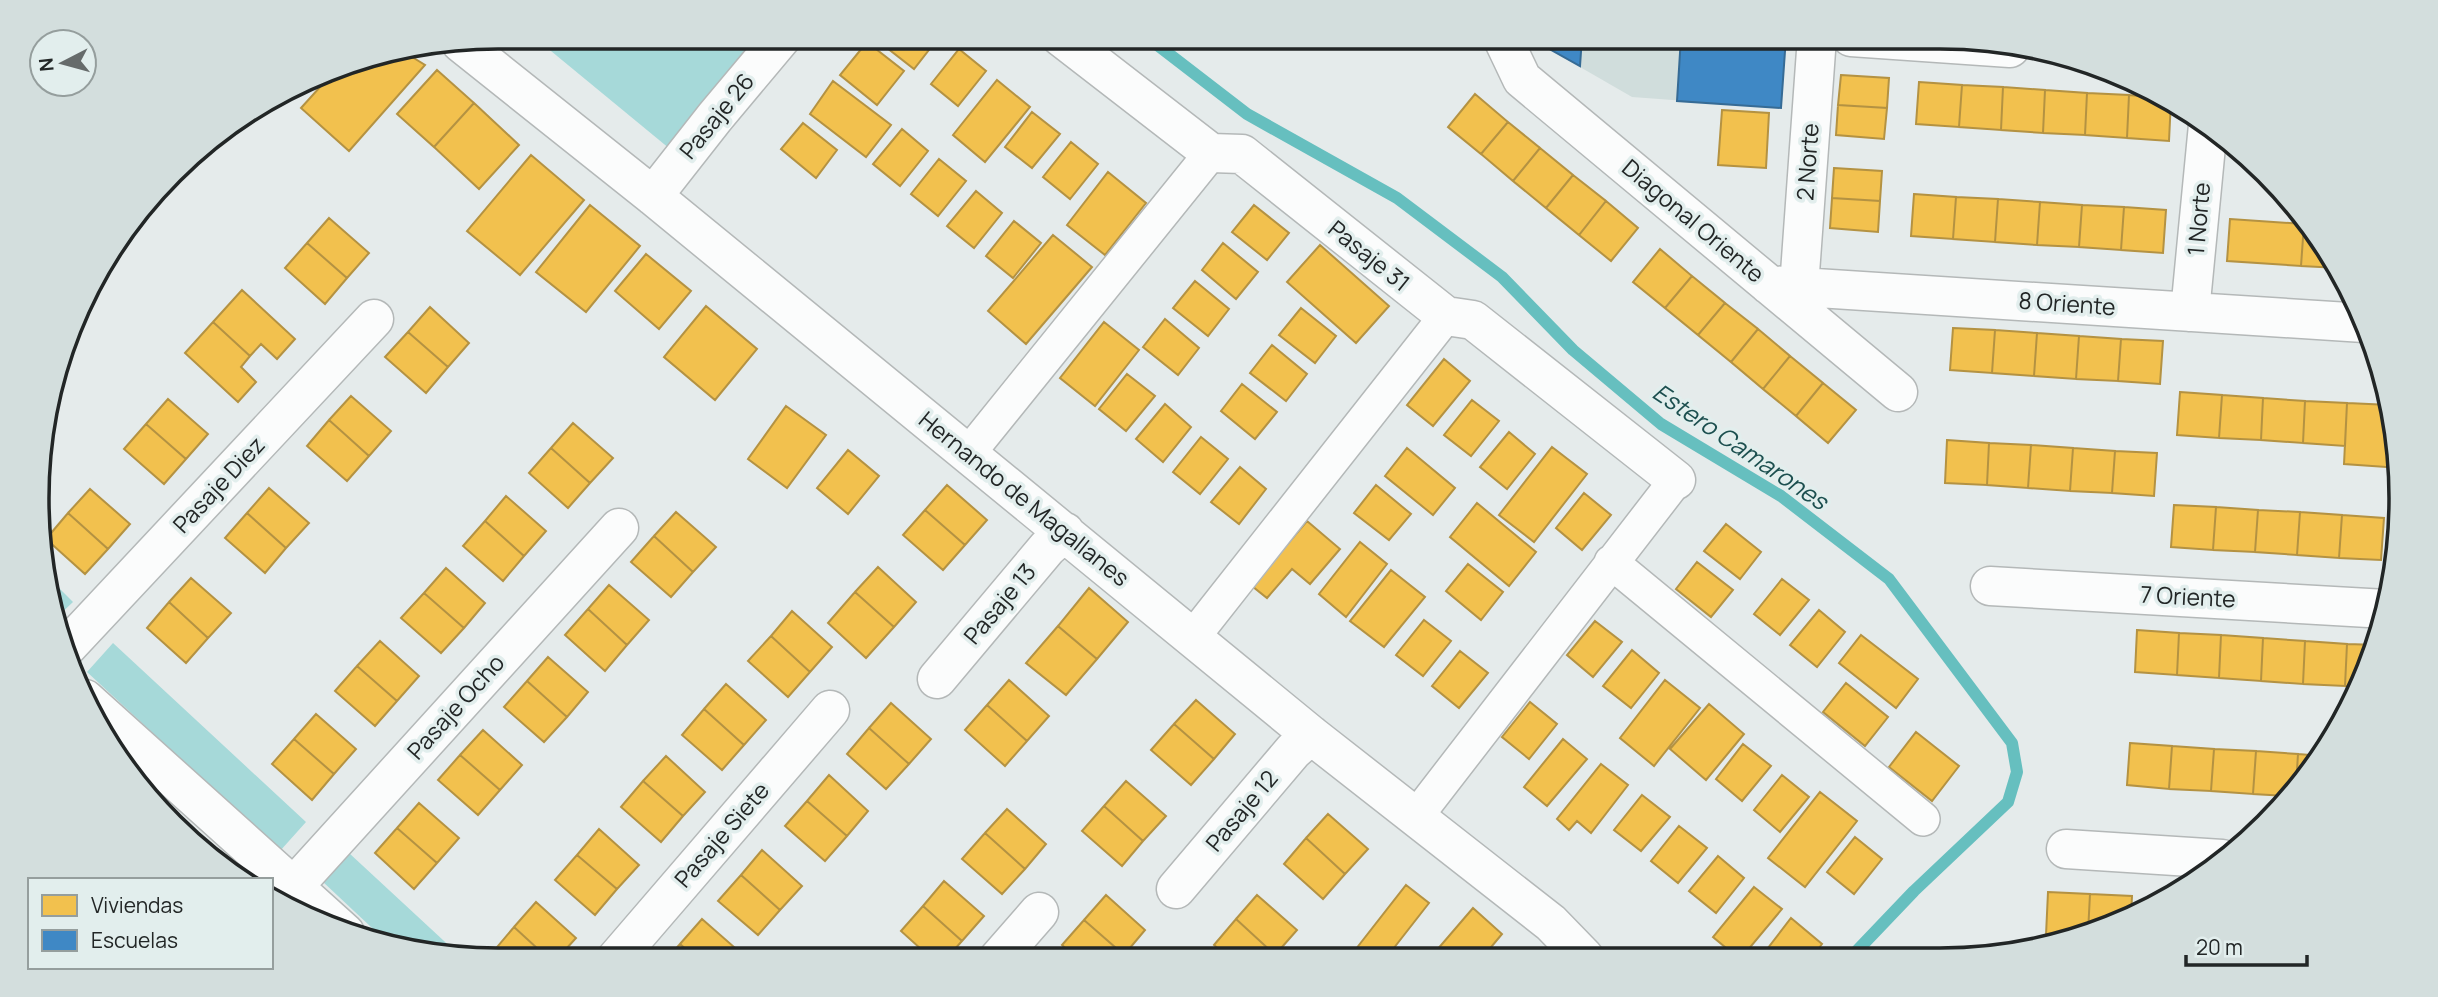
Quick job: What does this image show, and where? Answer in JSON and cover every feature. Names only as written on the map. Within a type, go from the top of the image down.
[{"type":"street","name":"Pasaje 26","points":[[653,196],[772,49]]},
{"type":"street","points":[[968,454],[1211,153],[1077,49]]},
{"type":"street","name":"Diagonal Oriente","points":[[1507,49],[1522,79],[1784,286],[1898,392]]},
{"type":"street","name":"2 Norte","points":[[1784,286],[1815,49]]},
{"type":"street","name":"Hernando de Magallanes","points":[[470,50],[653,196],[1311,735],[1551,923],[1575,948]]},
{"type":"street","name":"1 Norte","points":[[2190,312],[2206,137]]},
{"type":"street","name":"Pasaje 31","points":[[1211,153],[1242,155],[1446,316],[1473,320],[1676,480]]},
{"type":"street","name":"8 Oriente","points":[[1784,286],[2353,322]]},
{"type":"street","points":[[1193,638],[1446,316]]},
{"type":"street","name":"Pasaje Diez","points":[[72,641],[374,319]]},
{"type":"street","points":[[1415,818],[1676,480]]},
{"type":"street","name":"Pasaje Ocho","points":[[293,887],[619,527]]},
{"type":"street","name":"Pasaje 13","points":[[937,679],[1047,548],[1065,532]]},
{"type":"street","points":[[1611,562],[1923,819]]},
{"type":"street","name":"7 Oriente","points":[[1990,586],[2375,608]]},
{"type":"street","name":"Pasaje Siete","points":[[625,948],[830,710]]},
{"type":"street","name":"Pasaje 12","points":[[1176,889],[1293,751],[1311,735]]},
{"type":"street","points":[[128,753],[321,912]]},
{"type":"street","points":[[2066,849],[2209,858]]},
{"type":"street","points":[[1008,948],[1039,912]]},
{"type":"shaded area","points":[[549,49],[749,49],[670,149]]},
{"type":"shaded area","points":[[1549,49],[1785,49],[1781,108],[1632,97]]},
{"type":"shaded area","points":[[58,587],[73,602],[63,611]]},
{"type":"shaded area","points":[[113,643],[306,822],[280,851],[87,672]]},
{"type":"shaded area","points":[[349,853],[448,945],[375,931],[322,881]]},
{"type":"building: Viviendas","points":[[861,49],[876,49],[904,71],[877,105],[840,75]]},
{"type":"building: Viviendas","points":[[888,49],[930,49],[914,69]]},
{"type":"building: Viviendas","points":[[959,49],[986,71],[958,106],[931,84]]},
{"type":"building: Viviendas","points":[[413,58],[425,65],[349,151],[301,108],[322,85],[354,73]]},
{"type":"building: Viviendas","points":[[437,70],[474,103],[434,147],[397,114]]},
{"type":"building: Viviendas","points":[[1841,75],[1889,78],[1887,108],[1838,105]]},
{"type":"building: Viviendas","points":[[997,80],[1030,107],[985,162],[953,135]]},
{"type":"building: Viviendas","points":[[833,81],[891,125],[866,157],[810,114]]},
{"type":"building: Viviendas","points":[[1919,82],[1962,85],[1959,127],[1916,124]]},
{"type":"building: Viviendas","points":[[1962,85],[2003,87],[2001,130],[1959,127]]},
{"type":"building: Viviendas","points":[[2003,87],[2045,90],[2043,133],[2001,130]]},
{"type":"building: Viviendas","points":[[2045,90],[2087,93],[2085,135],[2043,133]]},
{"type":"building: Viviendas","points":[[2087,93],[2129,95],[2127,138],[2085,135]]},
{"type":"building: Viviendas","points":[[1475,94],[1508,122],[1481,154],[1448,127]]},
{"type":"building: Viviendas","points":[[2129,95],[2140,96],[2170,113],[2169,141],[2127,138]]},
{"type":"building: Viviendas","points":[[474,103],[519,145],[479,189],[434,147]]},
{"type":"building: Viviendas","points":[[1838,105],[1887,108],[1884,139],[1836,135]]},
{"type":"building: Viviendas","points":[[1722,110],[1769,113],[1766,168],[1718,165]]},
{"type":"building: Viviendas","points":[[1032,112],[1060,134],[1032,168],[1005,147]]},
{"type":"building: Viviendas","points":[[1508,122],[1540,148],[1513,181],[1481,154]]},
{"type":"building: Viviendas","points":[[803,123],[837,150],[816,178],[781,149]]},
{"type":"building: Viviendas","points":[[902,129],[928,151],[900,186],[873,164]]},
{"type":"building: Viviendas","points":[[1071,142],[1098,164],[1070,199],[1043,177]]},
{"type":"building: Viviendas","points":[[1540,148],[1573,175],[1546,208],[1513,181]]},
{"type":"building: Viviendas","points":[[531,155],[584,200],[520,275],[467,231]]},
{"type":"building: Viviendas","points":[[939,159],[966,181],[938,216],[911,194]]},
{"type":"building: Viviendas","points":[[1834,168],[1882,171],[1880,201],[1832,198]]},
{"type":"building: Viviendas","points":[[1108,172],[1146,203],[1105,255],[1067,225]]},
{"type":"building: Viviendas","points":[[1573,175],[1606,201],[1579,235],[1546,208]]},
{"type":"building: Viviendas","points":[[976,191],[1002,213],[974,248],[947,226]]},
{"type":"building: Viviendas","points":[[1914,194],[1956,197],[1953,239],[1911,236]]},
{"type":"building: Viviendas","points":[[1956,197],[1998,199],[1995,242],[1953,239]]},
{"type":"building: Viviendas","points":[[1832,198],[1880,201],[1878,232],[1830,228]]},
{"type":"building: Viviendas","points":[[1998,199],[2040,202],[2037,245],[1995,242]]},
{"type":"building: Viviendas","points":[[1606,201],[1638,228],[1611,261],[1579,235]]},
{"type":"building: Viviendas","points":[[2040,202],[2082,205],[2079,247],[2037,245]]},
{"type":"building: Viviendas","points":[[590,205],[640,246],[586,312],[536,272]]},
{"type":"building: Viviendas","points":[[1254,205],[1289,233],[1267,260],[1232,232]]},
{"type":"building: Viviendas","points":[[2082,205],[2124,207],[2121,250],[2079,247]]},
{"type":"building: Viviendas","points":[[2124,207],[2166,210],[2163,253],[2121,250]]},
{"type":"building: Viviendas","points":[[329,218],[369,253],[347,278],[307,243]]},
{"type":"building: Viviendas","points":[[2230,219],[2295,223],[2303,235],[2301,266],[2227,261]]},
{"type":"building: Viviendas","points":[[1014,221],[1041,243],[1013,278],[986,256]]},
{"type":"building: Viviendas","points":[[1053,235],[1092,267],[1026,344],[988,311]]},
{"type":"building: Viviendas","points":[[2303,235],[2325,267],[2301,266]]},
{"type":"building: Viviendas","points":[[307,243],[347,278],[325,304],[285,268]]},
{"type":"building: Viviendas","points":[[1223,243],[1258,272],[1236,299],[1202,270]]},
{"type":"building: Viviendas","points":[[1320,245],[1389,306],[1356,343],[1287,282]]},
{"type":"building: Viviendas","points":[[1660,249],[1692,276],[1665,308],[1633,282]]},
{"type":"building: Viviendas","points":[[646,254],[691,291],[659,329],[615,291]]},
{"type":"building: Viviendas","points":[[1692,276],[1725,303],[1698,335],[1665,308]]},
{"type":"building: Viviendas","points":[[1195,281],[1229,309],[1208,336],[1173,308]]},
{"type":"building: Viviendas","points":[[242,290],[295,339],[277,359],[261,344],[250,356],[213,322]]},
{"type":"building: Viviendas","points":[[1725,303],[1758,329],[1731,362],[1698,335]]},
{"type":"building: Viviendas","points":[[706,306],[757,349],[715,400],[664,357]]},
{"type":"building: Viviendas","points":[[430,307],[469,343],[448,367],[408,332]]},
{"type":"building: Viviendas","points":[[1301,308],[1336,336],[1315,363],[1279,335]]},
{"type":"building: Viviendas","points":[[1165,319],[1199,348],[1178,375],[1143,347]]},
{"type":"building: Viviendas","points":[[213,322],[250,356],[241,367],[256,382],[238,402],[185,353]]},
{"type":"building: Viviendas","points":[[1104,322],[1139,350],[1095,406],[1060,378]]},
{"type":"building: Viviendas","points":[[1953,328],[1995,330],[1992,373],[1950,370]]},
{"type":"building: Viviendas","points":[[1758,329],[1790,356],[1763,389],[1731,362]]},
{"type":"building: Viviendas","points":[[1995,330],[2037,333],[2034,376],[1992,373]]},
{"type":"building: Viviendas","points":[[408,332],[448,367],[426,393],[385,357]]},
{"type":"building: Viviendas","points":[[2037,333],[2079,336],[2076,379],[2034,376]]},
{"type":"building: Viviendas","points":[[2079,336],[2121,339],[2118,381],[2076,379]]},
{"type":"building: Viviendas","points":[[2121,339],[2163,341],[2160,384],[2118,381]]},
{"type":"building: Viviendas","points":[[1272,345],[1307,374],[1286,401],[1250,373]]},
{"type":"building: Viviendas","points":[[1790,356],[1823,383],[1796,416],[1763,389]]},
{"type":"building: Viviendas","points":[[1444,359],[1470,381],[1433,426],[1407,405]]},
{"type":"building: Viviendas","points":[[1127,374],[1155,396],[1126,431],[1099,409]]},
{"type":"building: Viviendas","points":[[1823,383],[1856,410],[1828,443],[1796,416]]},
{"type":"building: Viviendas","points":[[1242,384],[1277,412],[1255,439],[1221,411]]},
{"type":"building: Viviendas","points":[[2180,392],[2222,395],[2219,438],[2177,435]]},
{"type":"building: Viviendas","points":[[2222,395],[2263,398],[2261,440],[2219,438]]},
{"type":"building: Viviendas","points":[[351,396],[391,431],[369,456],[329,420]]},
{"type":"building: Viviendas","points":[[2263,398],[2305,401],[2303,443],[2261,440]]},
{"type":"building: Viviendas","points":[[168,399],[208,434],[186,459],[146,424]]},
{"type":"building: Viviendas","points":[[1472,400],[1499,421],[1471,456],[1444,435]]},
{"type":"building: Viviendas","points":[[2305,401],[2347,403],[2345,446],[2303,443]]},
{"type":"building: Viviendas","points":[[2347,403],[2379,404],[2388,467],[2344,464]]},
{"type":"building: Viviendas","points":[[1165,404],[1191,427],[1163,462],[1136,439]]},
{"type":"building: Viviendas","points":[[786,406],[826,435],[787,488],[748,459]]},
{"type":"building: Viviendas","points":[[329,420],[369,456],[347,481],[307,446]]},
{"type":"building: Viviendas","points":[[573,423],[613,458],[590,483],[551,448]]},
{"type":"building: Viviendas","points":[[146,424],[186,459],[164,484],[124,449]]},
{"type":"building: Viviendas","points":[[1509,432],[1535,454],[1507,489],[1480,467]]},
{"type":"building: Viviendas","points":[[1201,437],[1228,459],[1200,494],[1173,472]]},
{"type":"building: Viviendas","points":[[1947,440],[1989,443],[1987,485],[1945,483]]},
{"type":"building: Viviendas","points":[[1989,443],[2031,445],[2028,488],[1987,485]]},
{"type":"building: Viviendas","points":[[2031,445],[2073,448],[2070,491],[2028,488]]},
{"type":"building: Viviendas","points":[[1552,447],[1587,474],[1534,542],[1499,515]]},
{"type":"building: Viviendas","points":[[551,448],[590,483],[568,508],[529,473]]},
{"type":"building: Viviendas","points":[[1407,448],[1455,488],[1433,515],[1385,476]]},
{"type":"building: Viviendas","points":[[2073,448],[2115,451],[2112,493],[2070,491]]},
{"type":"building: Viviendas","points":[[848,450],[879,476],[848,514],[817,488]]},
{"type":"building: Viviendas","points":[[2115,451],[2157,453],[2154,496],[2112,493]]},
{"type":"building: Viviendas","points":[[1240,467],[1266,489],[1239,524],[1211,502]]},
{"type":"building: Viviendas","points":[[947,485],[987,520],[965,545],[925,510]]},
{"type":"building: Viviendas","points":[[1376,485],[1411,514],[1389,540],[1354,513]]},
{"type":"building: Viviendas","points":[[269,488],[309,523],[286,548],[247,513]]},
{"type":"building: Viviendas","points":[[90,489],[130,524],[108,549],[68,513]]},
{"type":"building: Viviendas","points":[[1584,493],[1611,515],[1582,550],[1556,528]]},
{"type":"building: Viviendas","points":[[506,496],[546,531],[524,556],[485,521]]},
{"type":"building: Viviendas","points":[[1477,503],[1536,552],[1509,586],[1450,537]]},
{"type":"building: Viviendas","points":[[2174,505],[2216,507],[2213,550],[2171,547]]},
{"type":"building: Viviendas","points":[[2216,507],[2258,510],[2255,552],[2213,550]]},
{"type":"building: Viviendas","points":[[925,510],[965,545],[943,570],[903,535]]},
{"type":"building: Viviendas","points":[[2258,510],[2300,512],[2297,555],[2255,552]]},
{"type":"building: Viviendas","points":[[676,512],[716,547],[693,572],[654,536]]},
{"type":"building: Viviendas","points":[[2300,512],[2342,515],[2339,558],[2297,555]]},
{"type":"building: Viviendas","points":[[68,513],[108,549],[85,574],[52,544],[51,534]]},
{"type":"building: Viviendas","points":[[247,513],[286,548],[265,573],[225,538]]},
{"type":"building: Viviendas","points":[[2342,515],[2384,518],[2381,560],[2339,558]]},
{"type":"building: Viviendas","points":[[485,521],[524,556],[503,581],[463,546]]},
{"type":"building: Viviendas","points":[[1307,521],[1340,549],[1310,584],[1292,569],[1267,598],[1252,586]]},
{"type":"building: Viviendas","points":[[1726,524],[1761,552],[1740,579],[1704,551]]},
{"type":"building: Viviendas","points":[[654,536],[693,572],[671,597],[631,562]]},
{"type":"building: Viviendas","points":[[1360,542],[1387,564],[1346,617],[1319,594]]},
{"type":"building: Viviendas","points":[[1697,562],[1733,590],[1711,617],[1676,589]]},
{"type":"building: Viviendas","points":[[1468,564],[1503,592],[1481,620],[1446,591]]},
{"type":"building: Viviendas","points":[[878,567],[916,602],[894,627],[855,592]]},
{"type":"building: Viviendas","points":[[446,568],[485,603],[464,628],[424,593]]},
{"type":"building: Viviendas","points":[[1391,570],[1425,597],[1384,647],[1350,621]]},
{"type":"building: Viviendas","points":[[191,578],[231,613],[208,638],[169,602]]},
{"type":"building: Viviendas","points":[[1782,579],[1809,600],[1780,635],[1754,614]]},
{"type":"building: Viviendas","points":[[609,585],[649,620],[627,645],[588,609]]},
{"type":"building: Viviendas","points":[[1089,588],[1128,622],[1097,659],[1058,626]]},
{"type":"building: Viviendas","points":[[855,592],[894,627],[866,658],[828,623]]},
{"type":"building: Viviendas","points":[[424,593],[464,628],[441,653],[401,618]]},
{"type":"building: Viviendas","points":[[169,602],[208,638],[186,663],[147,628]]},
{"type":"building: Viviendas","points":[[588,609],[627,645],[605,671],[565,635]]},
{"type":"building: Viviendas","points":[[1819,610],[1845,632],[1817,667],[1790,645]]},
{"type":"building: Viviendas","points":[[792,611],[832,647],[810,672],[771,636]]},
{"type":"building: Viviendas","points":[[1424,620],[1451,641],[1423,676],[1396,655]]},
{"type":"building: Viviendas","points":[[1595,621],[1622,642],[1593,677],[1567,655]]},
{"type":"building: Viviendas","points":[[1058,626],[1097,659],[1066,695],[1026,663]]},
{"type":"building: Viviendas","points":[[2137,630],[2179,633],[2177,675],[2135,672]]},
{"type":"building: Viviendas","points":[[2179,633],[2221,635],[2219,678],[2177,675]]},
{"type":"building: Viviendas","points":[[1861,635],[1918,679],[1896,708],[1839,663]]},
{"type":"building: Viviendas","points":[[2221,635],[2263,638],[2261,681],[2219,678]]},
{"type":"building: Viviendas","points":[[771,636],[810,672],[788,697],[748,661]]},
{"type":"building: Viviendas","points":[[2263,638],[2305,641],[2303,684],[2261,681]]},
{"type":"building: Viviendas","points":[[380,641],[419,676],[397,701],[357,666]]},
{"type":"building: Viviendas","points":[[2305,641],[2347,644],[2345,686],[2303,684]]},
{"type":"building: Viviendas","points":[[2347,644],[2364,645],[2348,686],[2345,686]]},
{"type":"building: Viviendas","points":[[1632,650],[1659,673],[1631,708],[1603,686]]},
{"type":"building: Viviendas","points":[[1460,651],[1488,673],[1459,708],[1432,686]]},
{"type":"building: Viviendas","points":[[548,657],[588,692],[567,717],[527,681]]},
{"type":"building: Viviendas","points":[[357,666],[397,701],[375,726],[335,691]]},
{"type":"building: Viviendas","points":[[1009,680],[1049,716],[1027,741],[987,705]]},
{"type":"building: Viviendas","points":[[1665,680],[1700,708],[1654,766],[1620,738]]},
{"type":"building: Viviendas","points":[[527,681],[567,717],[544,742],[504,707]]},
{"type":"building: Viviendas","points":[[1846,683],[1888,717],[1865,746],[1823,712]]},
{"type":"building: Viviendas","points":[[726,684],[766,720],[744,745],[704,709]]},
{"type":"building: Viviendas","points":[[1196,700],[1235,734],[1214,759],[1174,724]]},
{"type":"building: Viviendas","points":[[1530,702],[1557,724],[1529,759],[1502,737]]},
{"type":"building: Viviendas","points":[[891,703],[931,739],[909,764],[869,728]]},
{"type":"building: Viviendas","points":[[1709,704],[1744,734],[1706,780],[1670,749]]},
{"type":"building: Viviendas","points":[[987,705],[1027,741],[1005,766],[965,730]]},
{"type":"building: Viviendas","points":[[704,709],[744,745],[722,770],[682,735]]},
{"type":"building: Viviendas","points":[[316,714],[356,749],[334,774],[294,739]]},
{"type":"building: Viviendas","points":[[1174,724],[1214,759],[1191,785],[1151,750]]},
{"type":"building: Viviendas","points":[[869,728],[909,764],[886,789],[847,754]]},
{"type":"building: Viviendas","points":[[483,730],[522,765],[500,790],[460,755]]},
{"type":"building: Viviendas","points":[[1916,732],[1959,766],[1932,801],[1889,767]]},
{"type":"building: Viviendas","points":[[294,739],[334,774],[312,800],[272,764]]},
{"type":"building: Viviendas","points":[[1563,739],[1587,759],[1547,806],[1524,787]]},
{"type":"building: Viviendas","points":[[2130,743],[2172,746],[2169,789],[2127,785]]},
{"type":"building: Viviendas","points":[[1743,744],[1771,766],[1742,801],[1716,779]]},
{"type":"building: Viviendas","points":[[2172,746],[2214,749],[2211,791],[2169,789]]},
{"type":"building: Viviendas","points":[[2214,749],[2256,751],[2253,794],[2211,791]]},
{"type":"building: Viviendas","points":[[2256,751],[2298,754],[2297,771],[2277,795],[2253,794]]},
{"type":"building: Viviendas","points":[[2298,754],[2308,755],[2297,771]]},
{"type":"building: Viviendas","points":[[460,755],[500,790],[478,815],[438,780]]},
{"type":"building: Viviendas","points":[[666,756],[705,792],[683,816],[643,781]]},
{"type":"building: Viviendas","points":[[1601,764],[1628,785],[1591,833],[1577,821],[1569,830],[1557,819]]},
{"type":"building: Viviendas","points":[[829,775],[868,811],[847,836],[807,801]]},
{"type":"building: Viviendas","points":[[1782,775],[1809,797],[1780,832],[1754,810]]},
{"type":"building: Viviendas","points":[[643,781],[683,816],[661,842],[621,807]]},
{"type":"building: Viviendas","points":[[1126,781],[1166,816],[1143,841],[1104,806]]},
{"type":"building: Viviendas","points":[[1820,792],[1857,821],[1805,887],[1768,858]]},
{"type":"building: Viviendas","points":[[1642,795],[1670,817],[1641,851],[1614,830]]},
{"type":"building: Viviendas","points":[[807,801],[847,836],[825,861],[785,826]]},
{"type":"building: Viviendas","points":[[419,803],[459,838],[437,863],[397,828]]},
{"type":"building: Viviendas","points":[[1104,806],[1143,841],[1122,866],[1082,831]]},
{"type":"building: Viviendas","points":[[1007,809],[1046,844],[1025,869],[985,833]]},
{"type":"building: Viviendas","points":[[1328,814],[1368,849],[1345,874],[1306,838]]},
{"type":"building: Viviendas","points":[[1679,826],[1707,848],[1678,883],[1651,861]]},
{"type":"building: Viviendas","points":[[397,828],[437,863],[414,889],[375,853]]},
{"type":"building: Viviendas","points":[[599,829],[639,865],[617,889],[577,855]]},
{"type":"building: Viviendas","points":[[985,833],[1025,869],[1002,894],[962,859]]},
{"type":"building: Viviendas","points":[[1855,837],[1882,859],[1854,894],[1827,872]]},
{"type":"building: Viviendas","points":[[1306,838],[1345,874],[1323,899],[1284,864]]},
{"type":"building: Viviendas","points":[[762,850],[802,886],[780,910],[741,875]]},
{"type":"building: Viviendas","points":[[577,855],[617,889],[595,915],[555,880]]},
{"type":"building: Viviendas","points":[[1718,856],[1744,878],[1716,913],[1689,891]]},
{"type":"building: Viviendas","points":[[741,875],[780,910],[758,935],[718,901]]},
{"type":"building: Viviendas","points":[[944,881],[984,916],[962,941],[923,906]]},
{"type":"building: Viviendas","points":[[1406,885],[1429,903],[1394,948],[1357,948]]},
{"type":"building: Viviendas","points":[[1754,887],[1782,909],[1750,948],[1726,948],[1713,937]]},
{"type":"building: Viviendas","points":[[2048,892],[2090,894],[2089,922],[2046,935]]},
{"type":"building: Viviendas","points":[[2090,894],[2132,896],[2132,905],[2089,922]]},
{"type":"building: Viviendas","points":[[1106,895],[1145,930],[1130,948],[1116,948],[1084,920]]},
{"type":"building: Viviendas","points":[[1257,895],[1297,930],[1281,948],[1267,948],[1236,919]]},
{"type":"building: Viviendas","points":[[536,902],[576,938],[567,948],[537,948],[514,927]]},
{"type":"building: Viviendas","points":[[923,906],[962,941],[956,948],[920,948],[901,931]]},
{"type":"building: Viviendas","points":[[1473,908],[1502,934],[1490,948],[1439,948]]},
{"type":"building: Viviendas","points":[[1791,918],[1822,944],[1819,948],[1768,948]]},
{"type":"building: Viviendas","points":[[702,919],[735,948],[684,948],[680,944]]},
{"type":"building: Viviendas","points":[[1236,919],[1267,948],[1217,948],[1214,945]]},
{"type":"building: Viviendas","points":[[1084,920],[1116,948],[1065,948],[1062,945]]},
{"type":"building: Viviendas","points":[[514,927],[537,948],[498,948]]},
{"type":"building: Escuelas","points":[[1550,49],[1581,49],[1580,66]]},
{"type":"building: Escuelas","points":[[1680,49],[1785,49],[1781,108],[1677,101]]},
{"type":"waterway","name":"Estero Camarones","points":[[1163,49],[1247,114],[1397,198],[1502,277],[1573,350],[1661,424],[1781,496],[1889,579],[2012,743],[2017,772],[2008,802],[1914,891],[1860,948]]}]
